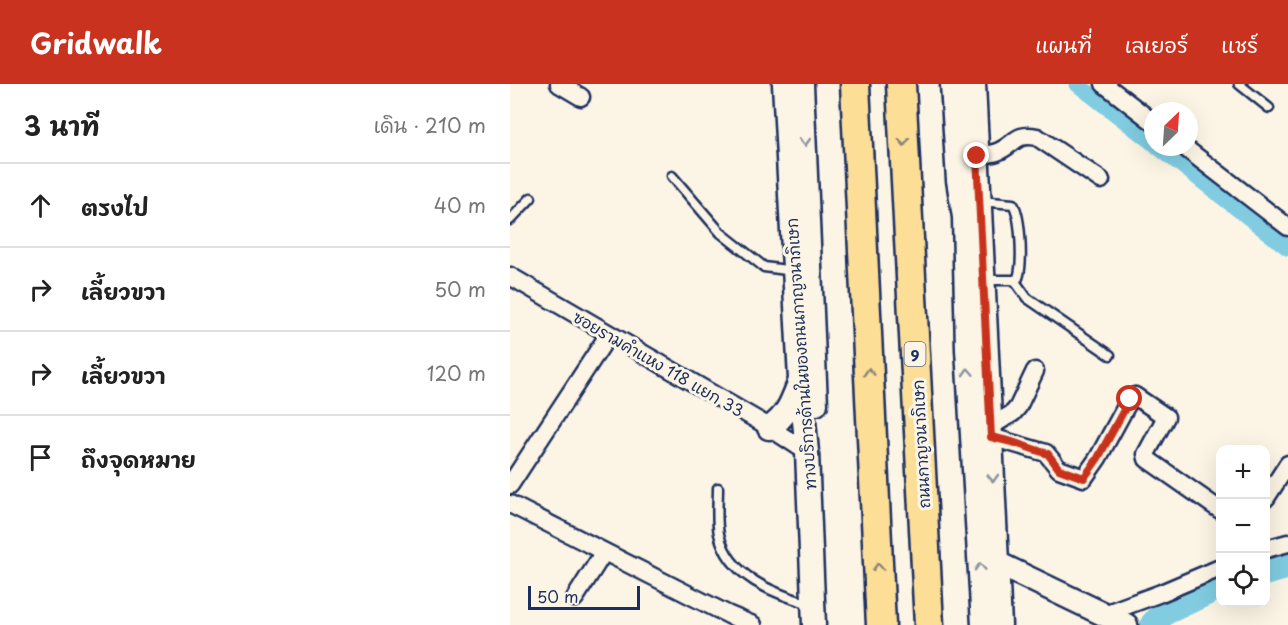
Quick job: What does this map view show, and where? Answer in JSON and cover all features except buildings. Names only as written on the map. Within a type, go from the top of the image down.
[{"type":"highway","points":[[855,84],[881,625]]},
{"type":"highway","name":"ถนนกาญจนาภิเษก","points":[[901,84],[929,625]]},
{"type":"main road","name":"ทางบริการด้านในของถนนกาญจนาภิเษก","points":[[784,84],[800,379],[807,452],[814,615]]},
{"type":"main road","points":[[802,84],[817,401],[807,452]]},
{"type":"main road","points":[[952,84],[958,180],[971,209]]},
{"type":"main road","points":[[963,84],[965,156],[983,280],[1000,625]]},
{"type":"main road","points":[[974,84],[977,156],[971,209],[967,349],[983,625]]},
{"type":"main road","points":[[769,428],[780,421],[786,413],[800,379]]},
{"type":"main road","points":[[997,563],[1117,621]]},
{"type":"street","points":[[559,84],[581,97]]},
{"type":"street","points":[[1104,84],[1144,115]]},
{"type":"street","points":[[977,156],[996,153],[1019,136],[1037,137],[1101,180]]},
{"type":"street","points":[[1196,156],[1288,227]]},
{"type":"street","name":"ซอยรามคำแหง 118 แยก 33","points":[[510,276],[807,452]]},
{"type":"street","points":[[510,485],[609,334]]},
{"type":"street","points":[[1035,371],[1018,407],[990,432],[1048,454],[1059,469],[1084,478],[1098,458],[1130,399],[1136,396],[1166,417],[1146,454],[1147,459],[1216,507]]},
{"type":"street","points":[[1270,492],[1288,464]]},
{"type":"street","points":[[510,504],[753,625]]},
{"type":"street","points":[[1270,547],[1288,543]]},
{"type":"street","points":[[575,598],[604,552]]},
{"type":"street","points":[[1117,621],[1161,593],[1216,570]]},
{"type":"lane","points":[[1239,84],[1269,108]]},
{"type":"lane","points":[[672,176],[722,233],[764,267],[794,271]]},
{"type":"lane","points":[[510,220],[531,198]]},
{"type":"lane","points":[[971,209],[1008,202],[1016,208],[1020,266],[1018,278],[983,280]]},
{"type":"lane","points":[[1014,280],[1027,298],[1110,355]]},
{"type":"lane","points":[[718,488],[719,533],[725,549],[737,567],[764,588],[814,615]]},
{"type":"waterway","points":[[1077,84],[1144,136]]},
{"type":"waterway","points":[[1170,156],[1288,248]]},
{"type":"waterway","points":[[1270,571],[1288,566]]},
{"type":"waterway","points":[[1153,625],[1164,612],[1216,588]]},
{"type":"route","points":[[977,156],[991,437],[1048,454],[1061,471],[1084,478],[1087,477],[1130,399]]}]
